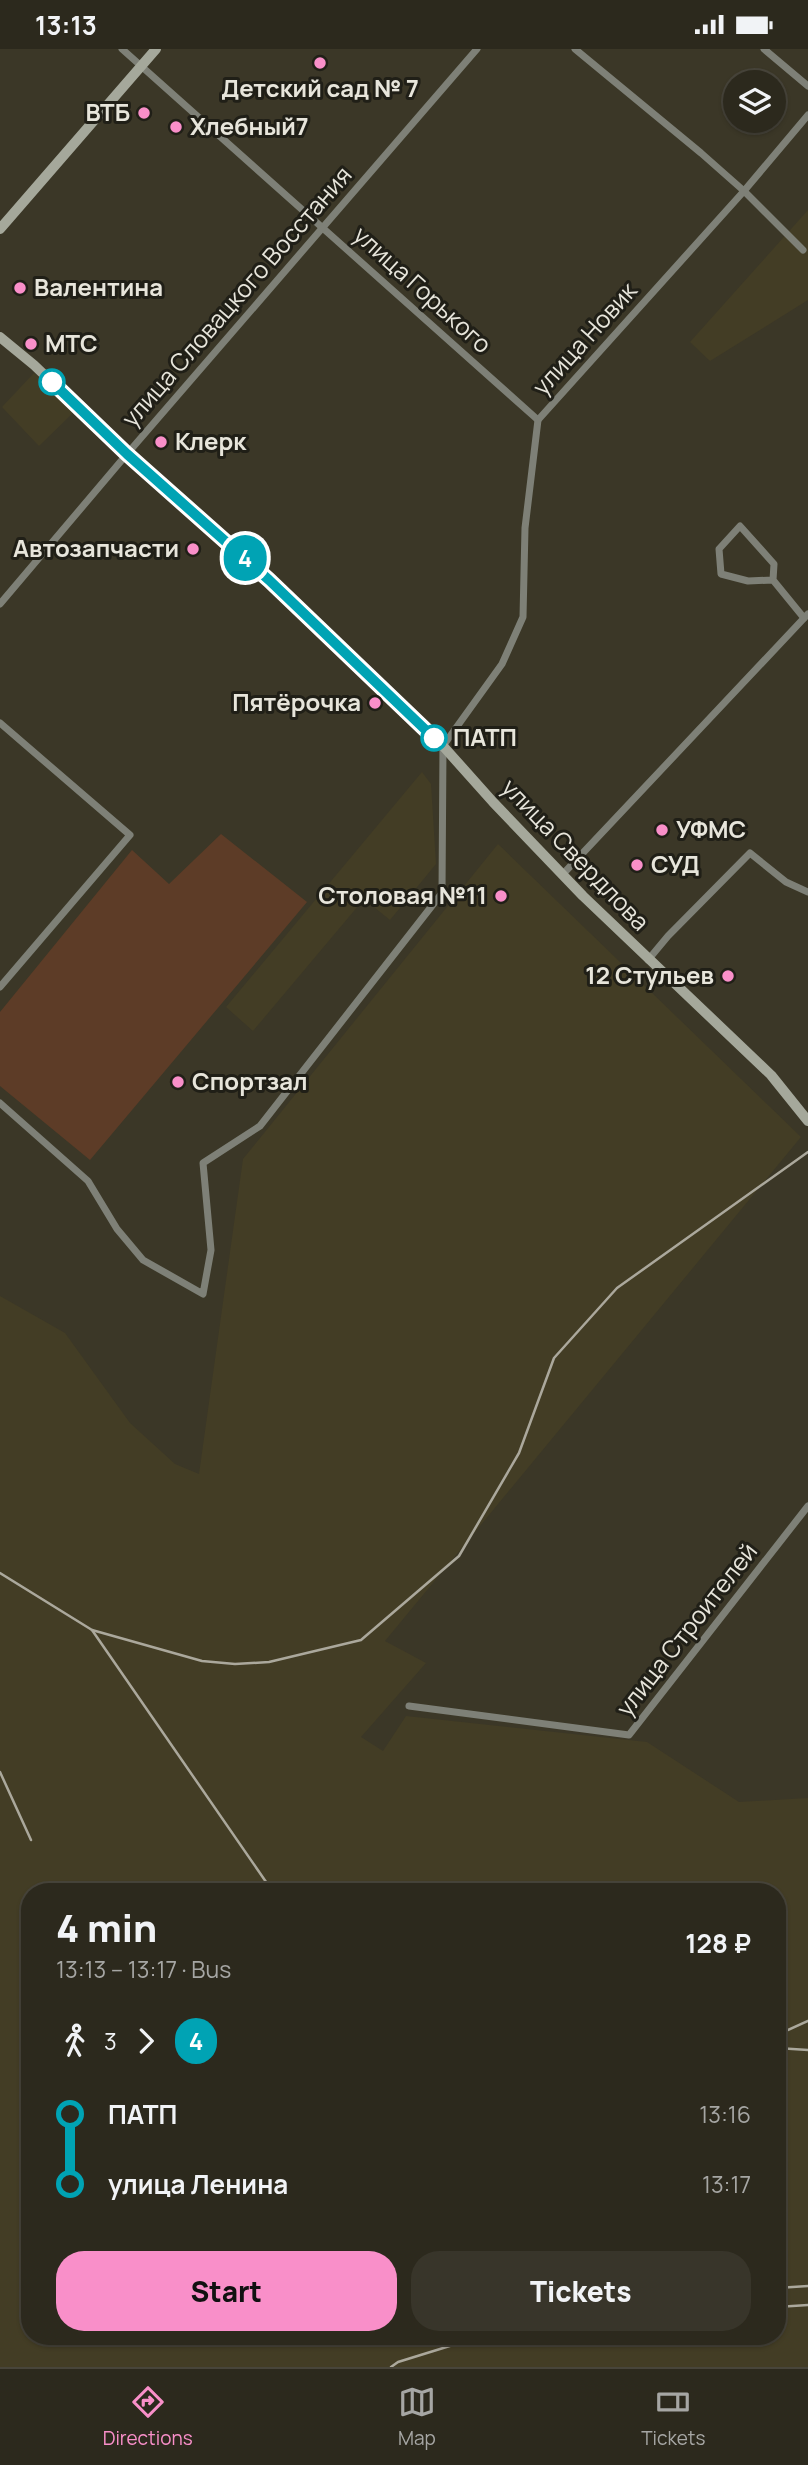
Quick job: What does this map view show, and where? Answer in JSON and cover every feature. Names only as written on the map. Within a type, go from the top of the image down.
[{"type":"main road","points":[[0,229],[156,49]]},
{"type":"main road","name":"улица Свердлова","points":[[0,337],[264,576],[443,746],[493,802],[648,960],[771,1075],[808,1121]]},
{"type":"street","name":"улица Горького","points":[[122,49],[538,420]]},
{"type":"street","name":"улица Словацкого Восстания","points":[[0,604],[477,49]]},
{"type":"street","points":[[575,49],[744,191],[803,250]]},
{"type":"street","points":[[764,49],[808,86]]},
{"type":"street","name":"улица Новик","points":[[443,746],[502,664],[523,617],[525,529],[538,420],[744,191],[808,115]]},
{"type":"street","points":[[563,874],[806,616],[774,580],[774,564],[740,526],[719,549],[721,574],[748,581],[774,580]]},
{"type":"street","points":[[0,723],[130,835],[0,987]]},
{"type":"street","points":[[0,1103],[88,1181],[117,1229],[143,1260],[204,1294],[211,1250],[203,1163],[260,1126],[442,893],[443,746]]},
{"type":"street","points":[[648,960],[750,853],[786,882],[808,892]]},
{"type":"street","name":"улица Строителей","points":[[409,1706],[629,1735],[808,1506]]},
{"type":"shaded area","points":[[808,210],[808,300],[710,361],[690,342]]},
{"type":"shaded area","points":[[34,373],[76,410],[39,446],[2,407]]},
{"type":"shaded area","points":[[422,772],[431,784],[436,864],[390,920],[364,899],[253,1031],[226,1007]]},
{"type":"shaded area","points":[[221,834],[307,902],[90,1160],[0,1086],[0,1012],[132,850],[169,884]]},
{"type":"shaded area","points":[[498,844],[801,1137],[385,1641],[426,1663],[361,1737],[383,1751],[406,1716],[647,1742],[739,1802],[808,1798],[808,2367],[0,2367],[0,1296],[65,1333],[130,1423],[175,1464],[199,1474],[243,1159]]},
{"type":"railway","points":[[0,1573],[92,1630],[202,1661],[235,1664],[269,1662],[361,1640],[459,1556],[519,1453],[554,1358],[617,1288],[808,1152]]},
{"type":"railway","points":[[92,1630],[267,1883]]},
{"type":"railway","points":[[0,1772],[31,1840]]},
{"type":"railway","points":[[786,2031],[808,2021]]},
{"type":"railway","points":[[786,2049],[808,2050]]},
{"type":"railway","points":[[786,2287],[808,2286]]},
{"type":"railway","points":[[786,2306],[808,2305]]},
{"type":"railway","points":[[391,2367],[398,2362],[453,2345]]},
{"type":"bus line","name":"4","points":[[52,382],[127,454],[269,580],[434,738]]},
{"type":"place","name":"Детский сад № 7","points":[[320,63]]},
{"type":"place","name":"ВТБ","points":[[144,113]]},
{"type":"place","name":"Хлебный7","points":[[176,127]]},
{"type":"place","name":"Валентина","points":[[20,288]]},
{"type":"place","name":"МТС","points":[[31,344]]},
{"type":"place","name":"Клерк","points":[[161,442]]},
{"type":"place","name":"Автозапчасти","points":[[193,549]]},
{"type":"place","name":"Пятёрочка","points":[[375,703]]},
{"type":"place","name":"ПАТП","points":[[434,738]]},
{"type":"place","name":"УФМС","points":[[662,830]]},
{"type":"place","name":"СУД","points":[[637,865]]},
{"type":"place","name":"Столовая №11","points":[[501,896]]},
{"type":"place","name":"12 Стульев","points":[[728,976]]},
{"type":"place","name":"Спортзал","points":[[178,1082]]}]
